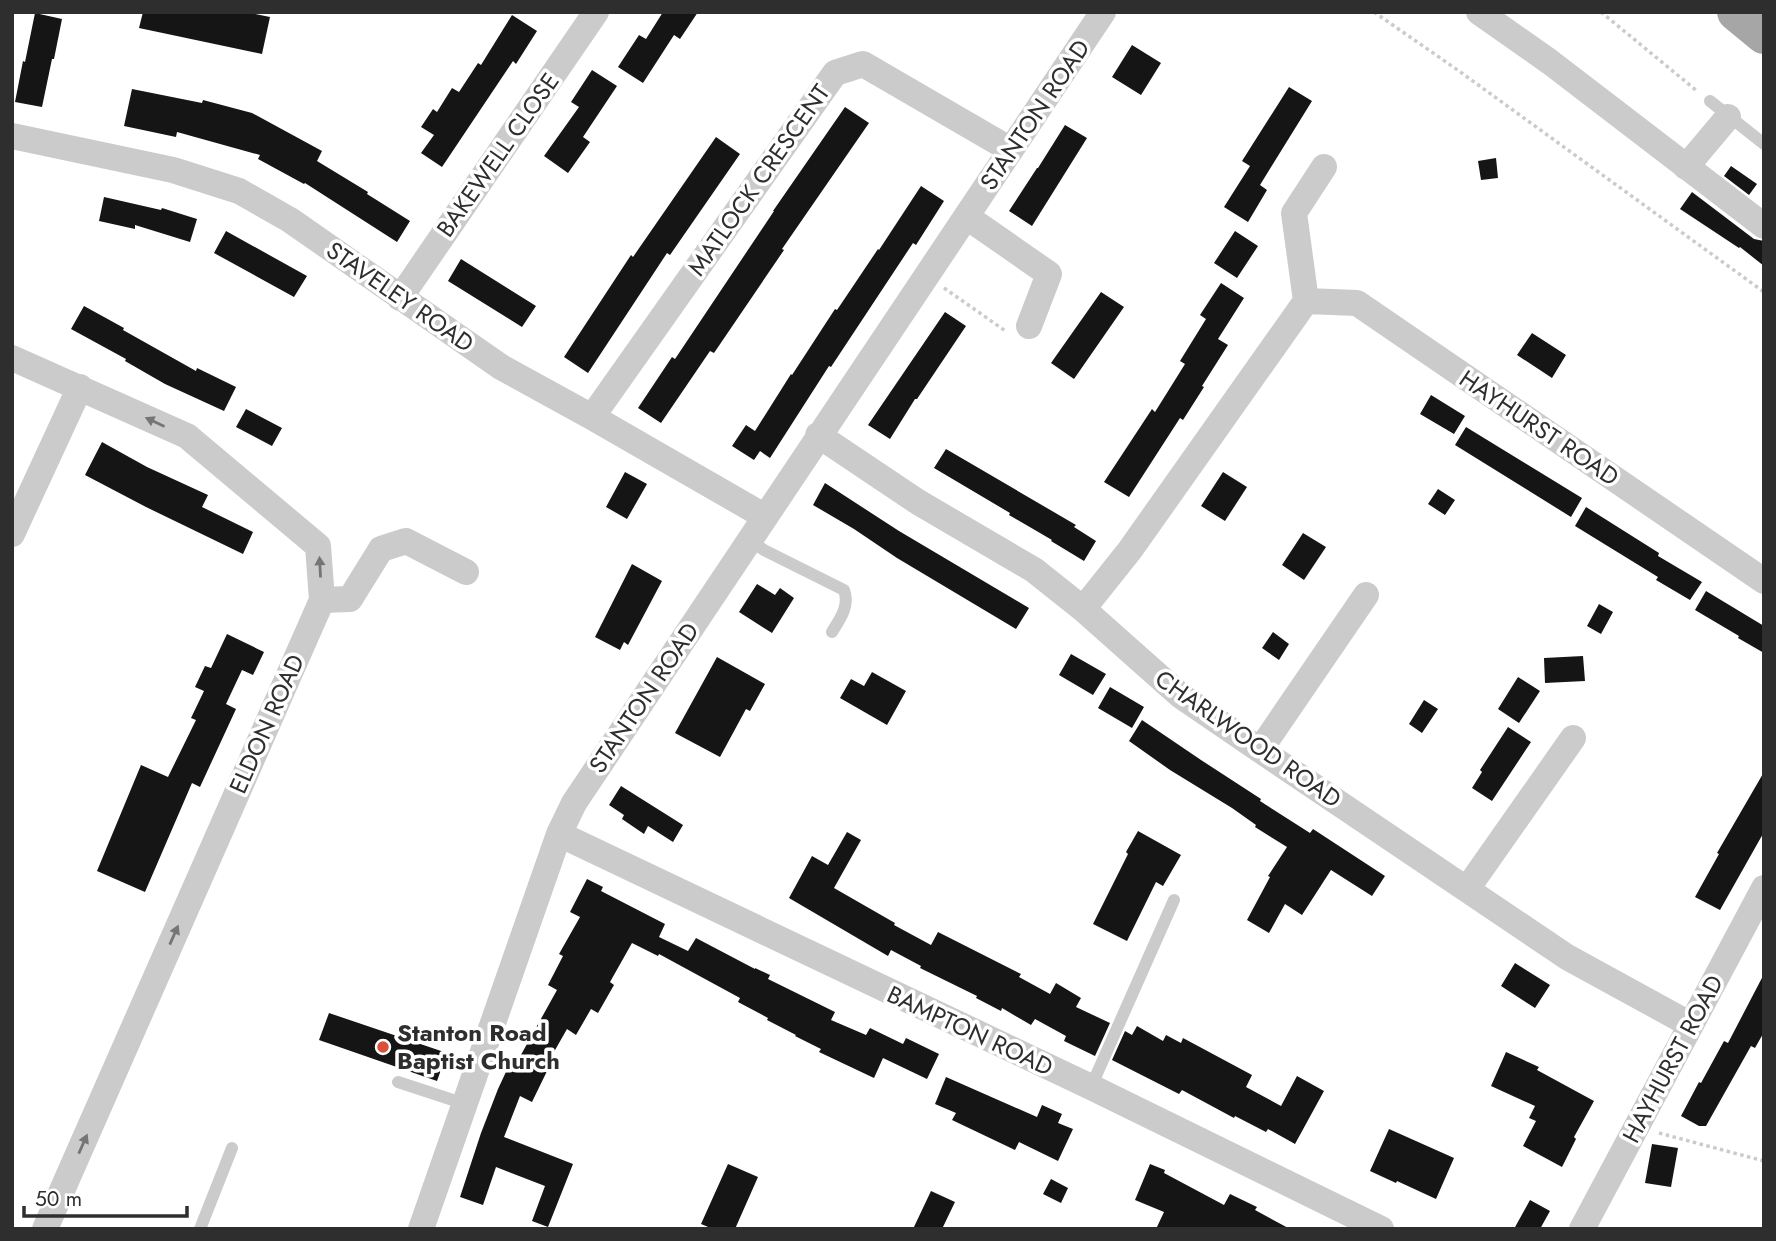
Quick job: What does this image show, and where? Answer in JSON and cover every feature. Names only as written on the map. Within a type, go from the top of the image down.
[{"type":"main road","points":[[1736,12],[1764,35]]},
{"type":"street","name":"BAKEWELL CLOSE","points":[[400,298],[596,12]]},
{"type":"street","name":"STANTON ROAD","points":[[421,1229],[559,834],[573,803],[1103,12]]},
{"type":"street","points":[[1479,12],[1550,62],[1764,226]]},
{"type":"street","name":"MATLOCK CRESCENT","points":[[592,416],[835,73],[863,64],[1011,150]]},
{"type":"street","points":[[1686,167],[1719,109]]},
{"type":"street","name":"STAVELEY ROAD","points":[[12,136],[173,170],[239,191],[290,220],[501,367],[592,416],[764,516]]},
{"type":"street","points":[[1083,609],[1130,550],[1306,301],[1294,213],[1324,167]]},
{"type":"street","name":"STANTON ROAD","points":[[967,218],[1049,274],[1029,326]]},
{"type":"street","name":"HAYHURST ROAD","points":[[1306,301],[1357,303],[1764,581]]},
{"type":"street","name":"ELDON ROAD","points":[[12,358],[187,436],[318,546],[322,600],[46,1229]]},
{"type":"street","points":[[12,534],[80,387]]},
{"type":"street","name":"CHARLWOOD ROAD","points":[[818,435],[918,502],[1034,569],[1181,696],[1260,750],[1567,957],[1691,1025]]},
{"type":"street","points":[[322,600],[349,600],[381,549],[406,541],[466,572]]},
{"type":"street","points":[[1260,750],[1366,596]]},
{"type":"street","points":[[1466,889],[1573,738]]},
{"type":"street","name":"BAMPTON ROAD","points":[[559,834],[1091,1087],[1381,1229]]},
{"type":"street","name":"HAYHURST ROAD","points":[[1582,1229],[1764,888]]},
{"type":"lane","points":[[1719,109],[1764,144]]},
{"type":"lane","points":[[749,540],[844,590],[846,604],[832,632]]},
{"type":"lane","points":[[1091,1087],[1174,900]]},
{"type":"lane","points":[[398,1082],[465,1104]]},
{"type":"lane","points":[[200,1229],[232,1148]]},
{"type":"path","points":[[1374,12],[1460,71],[1764,292]]},
{"type":"path","points":[[1601,12],[1719,109]]},
{"type":"path","points":[[942,287],[1008,332],[1029,326]]},
{"type":"path","points":[[1637,1127],[1764,1161]]},
{"type":"building","points":[[143,12],[245,12],[270,17],[262,54],[139,28]]},
{"type":"building","points":[[663,12],[698,12],[680,39],[674,35],[643,83],[618,67],[639,35],[646,39]]},
{"type":"building","points":[[35,13],[62,19],[42,107],[15,102]]},
{"type":"building","points":[[512,15],[537,31],[516,64],[513,61],[442,167],[421,153],[434,135],[421,127],[433,109],[437,112],[452,88],[459,92],[478,63],[481,65]]},
{"type":"building","points":[[1132,45],[1161,63],[1141,95],[1112,77]]},
{"type":"building","points":[[592,70],[617,86],[583,137],[590,142],[568,173],[544,156],[579,107],[571,102]]},
{"type":"building","points":[[1289,87],[1312,101],[1260,185],[1267,190],[1248,222],[1224,207],[1250,166],[1242,161]]},
{"type":"building","points":[[132,89],[202,103],[203,100],[252,113],[322,151],[317,161],[410,221],[397,242],[305,183],[258,159],[260,155],[177,132],[176,137],[124,126]]},
{"type":"building","points":[[845,107],[869,123],[714,353],[710,351],[661,423],[638,408],[672,357],[675,359]]},
{"type":"building","points":[[1065,125],[1087,138],[1032,226],[1009,211]]},
{"type":"building","points":[[716,137],[740,154],[670,255],[667,253],[588,373],[564,357],[631,255],[633,257]]},
{"type":"building","points":[[1496,158],[1498,178],[1481,180],[1478,161]]},
{"type":"building","points":[[1731,166],[1757,184],[1749,195],[1724,176]]},
{"type":"building","points":[[921,186],[944,201],[831,367],[829,366],[770,458],[760,451],[754,460],[732,446],[746,425],[755,431],[835,309],[837,310],[879,250]]},
{"type":"building","points":[[1692,192],[1754,239],[1764,241],[1764,266],[1740,247],[1680,209]]},
{"type":"building","points":[[104,197],[161,210],[162,208],[197,219],[190,242],[135,225],[135,229],[99,221]]},
{"type":"building","points":[[226,231],[307,276],[294,297],[214,253]]},
{"type":"building","points":[[1235,231],[1258,246],[1237,278],[1214,263]]},
{"type":"building","points":[[461,259],[536,306],[522,327],[448,281]]},
{"type":"building","points":[[1221,283],[1244,298],[1218,339],[1228,345],[1183,420],[1180,418],[1129,497],[1104,482],[1152,409],[1155,412],[1185,364],[1180,361],[1206,319],[1200,315]]},
{"type":"building","points":[[1101,292],[1124,307],[1074,379],[1051,363]]},
{"type":"building","points":[[84,306],[196,371],[197,368],[236,387],[224,411],[165,384],[71,329]]},
{"type":"building","points":[[945,312],[966,326],[890,439],[868,425]]},
{"type":"building","points":[[1532,333],[1566,355],[1552,378],[1517,355]]},
{"type":"building","points":[[1431,395],[1465,416],[1454,434],[1420,414]]},
{"type":"building","points":[[246,409],[282,428],[272,446],[236,427]]},
{"type":"building","points":[[1466,427],[1582,498],[1571,517],[1455,445]]},
{"type":"building","points":[[102,442],[147,467],[208,495],[202,507],[253,532],[243,554],[85,475]]},
{"type":"building","points":[[946,449],[1076,525],[1074,527],[1096,541],[1084,561],[934,468]]},
{"type":"building","points":[[625,472],[647,484],[627,519],[606,507]]},
{"type":"building","points":[[1223,472],[1247,487],[1225,521],[1201,506]]},
{"type":"building","points":[[825,483],[899,531],[1029,608],[1016,629],[813,505]]},
{"type":"building","points":[[1438,489],[1455,500],[1445,515],[1428,504]]},
{"type":"building","points":[[1586,507],[1702,582],[1690,600],[1575,526]]},
{"type":"building","points":[[1303,533],[1326,547],[1304,580],[1282,565]]},
{"type":"building","points":[[632,564],[662,581],[628,645],[624,642],[620,650],[595,637]]},
{"type":"building","points":[[757,584],[775,595],[780,588],[794,598],[772,633],[739,612]]},
{"type":"building","points":[[1706,591],[1764,626],[1764,653],[1695,610]]},
{"type":"building","points":[[1599,604],[1613,612],[1601,634],[1587,626]]},
{"type":"building","points":[[1273,632],[1289,644],[1279,660],[1262,648]]},
{"type":"building","points":[[227,634],[264,652],[253,675],[242,670],[226,704],[236,709],[200,787],[192,783],[145,892],[97,871],[141,765],[168,777],[196,720],[191,718],[204,691],[195,687],[205,666],[211,668]]},
{"type":"building","points":[[1071,654],[1106,674],[1093,695],[1059,675]]},
{"type":"building","points":[[1583,656],[1585,681],[1545,683],[1544,658]]},
{"type":"building","points":[[717,657],[765,684],[750,711],[746,709],[720,757],[675,733]]},
{"type":"building","points":[[872,672],[906,691],[887,725],[840,698],[851,679],[864,686]]},
{"type":"building","points":[[1518,677],[1540,691],[1519,723],[1498,709]]},
{"type":"building","points":[[1110,687],[1144,707],[1132,728],[1098,708]]},
{"type":"building","points":[[1424,700],[1438,709],[1422,733],[1409,724]]},
{"type":"building","points":[[1142,720],[1261,799],[1260,801],[1310,833],[1313,829],[1385,876],[1372,896],[1331,870],[1302,915],[1285,904],[1269,933],[1247,920],[1270,877],[1268,876],[1287,847],[1129,741]]},
{"type":"building","points":[[1508,727],[1531,742],[1492,801],[1472,788],[1482,772],[1480,770]]},
{"type":"building","points":[[1764,772],[1764,832],[1720,910],[1695,897]]},
{"type":"building","points":[[621,786],[683,825],[673,842],[648,826],[644,834],[622,819],[624,815],[609,805]]},
{"type":"building","points":[[1138,831],[1181,855],[1163,886],[1156,882],[1127,941],[1093,924]]},
{"type":"building","points":[[847,832],[861,840],[834,888],[931,945],[938,932],[1021,974],[1019,977],[1050,994],[1056,983],[1081,998],[1076,1007],[1110,1023],[1095,1056],[1064,1041],[1066,1036],[1035,1019],[1031,1025],[920,968],[921,966],[891,950],[888,956],[789,898],[812,856],[828,865]]},
{"type":"building","points":[[587,879],[603,887],[601,891],[665,924],[659,937],[688,951],[696,938],[770,975],[768,979],[835,1012],[831,1020],[866,1035],[870,1028],[903,1044],[906,1038],[939,1054],[927,1079],[883,1058],[874,1078],[819,1052],[821,1049],[738,1002],[740,998],[659,954],[658,956],[632,943],[610,982],[614,985],[598,1013],[591,1009],[576,1035],[567,1029],[546,1066],[549,1067],[532,1102],[520,1096],[504,1137],[573,1164],[548,1227],[532,1221],[545,1186],[496,1167],[483,1205],[460,1197],[481,1133],[512,1059],[517,1062],[557,990],[548,985],[563,956],[559,954],[580,917],[570,912]]},
{"type":"building","points":[[1515,963],[1550,985],[1535,1008],[1501,986]]},
{"type":"building","points":[[1764,974],[1764,1032],[1755,1048],[1751,1046],[1706,1126],[1699,1126],[1681,1116],[1724,1041],[1728,1043]]},
{"type":"building","name":"Stanton Road Baptist Church","points":[[329,1013],[447,1053],[437,1081],[319,1040]]},
{"type":"building","points":[[1137,1026],[1163,1041],[1166,1035],[1181,1043],[1183,1038],[1252,1075],[1246,1087],[1281,1106],[1297,1076],[1324,1091],[1295,1144],[1268,1129],[1266,1132],[1235,1116],[1234,1118],[1182,1090],[1179,1094],[1112,1060],[1125,1031],[1132,1035]]},
{"type":"building","points":[[1506,1052],[1539,1067],[1537,1070],[1594,1101],[1574,1137],[1576,1139],[1562,1167],[1523,1146],[1536,1121],[1529,1118],[1535,1106],[1491,1086]]},
{"type":"building","points":[[946,1077],[1037,1117],[1042,1105],[1062,1114],[1058,1123],[1073,1129],[1058,1161],[1019,1142],[1015,1150],[952,1120],[956,1113],[935,1104]]},
{"type":"building","points":[[1389,1129],[1454,1158],[1436,1199],[1370,1171]]},
{"type":"building","points":[[1652,1144],[1678,1148],[1671,1187],[1645,1183]]},
{"type":"building","points":[[728,1164],[758,1177],[735,1229],[713,1229],[701,1224]]},
{"type":"building","points":[[1150,1164],[1224,1205],[1230,1194],[1257,1207],[1255,1210],[1290,1229],[1156,1229],[1164,1212],[1135,1200]]},
{"type":"building","points":[[1051,1179],[1068,1188],[1061,1203],[1043,1194]]},
{"type":"building","points":[[931,1191],[955,1202],[942,1229],[913,1229]]},
{"type":"building","points":[[1530,1200],[1550,1211],[1540,1229],[1514,1229]]},
{"type":"place","name":"Stanton Road Baptist Church","points":[[383,1047]]}]
